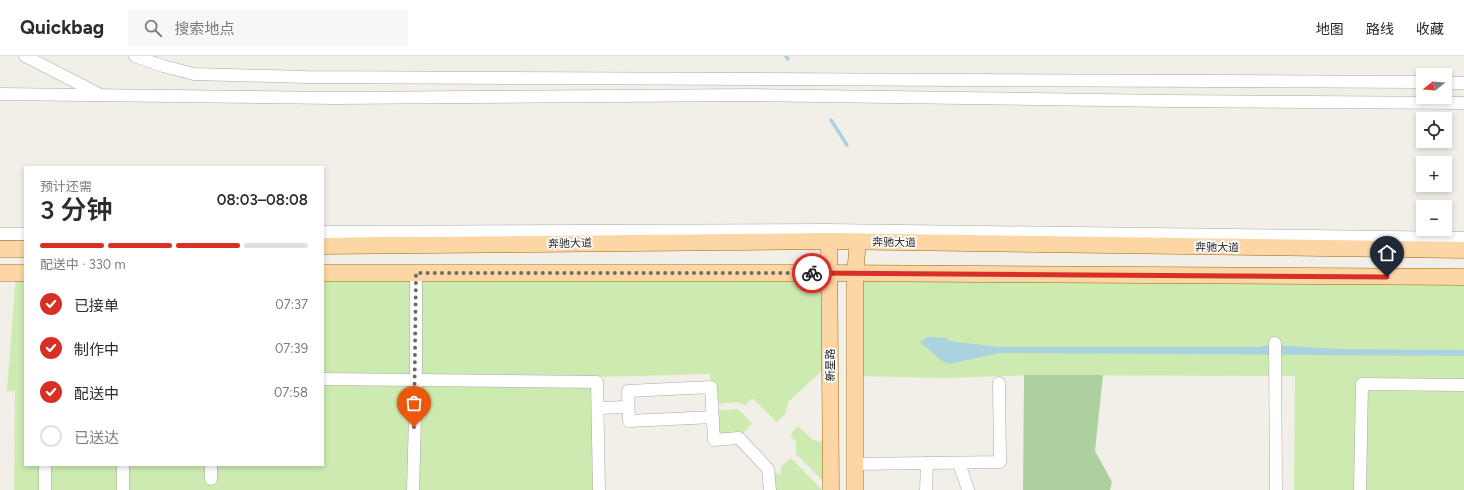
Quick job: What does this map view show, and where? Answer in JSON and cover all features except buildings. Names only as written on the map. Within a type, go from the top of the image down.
[{"type":"main road","name":"奔驰大道","points":[[324,246],[829,241],[868,238],[1464,250]]},
{"type":"main road","points":[[855,490],[855,274],[868,238]]},
{"type":"main road","name":"新星路","points":[[829,241],[831,490]]},
{"type":"main road","points":[[0,249],[24,249]]},
{"type":"main road","points":[[0,273],[24,273]]},
{"type":"main road","points":[[324,273],[829,273],[1464,277]]},
{"type":"street","points":[[25,56],[101,95]]},
{"type":"street","points":[[135,56],[163,66],[194,74],[306,77],[1416,82]]},
{"type":"street","points":[[1452,82],[1464,83]]},
{"type":"street","points":[[0,94],[342,98],[752,95],[1176,101],[1464,103]]},
{"type":"street","points":[[324,232],[868,238],[1464,238]]},
{"type":"street","points":[[0,234],[24,234]]},
{"type":"street","points":[[413,490],[416,380],[416,273]]},
{"type":"street","points":[[1275,344],[1276,490]]},
{"type":"street","points":[[324,379],[597,382],[599,490]]},
{"type":"street","points":[[855,464],[1000,462],[999,383]]},
{"type":"street","points":[[1360,490],[1362,384],[1464,385]]},
{"type":"street","points":[[713,417],[629,421],[628,391],[711,387],[713,417],[714,440],[739,438],[768,468],[770,490]]},
{"type":"street","points":[[598,408],[628,407]]},
{"type":"street","points":[[926,490],[927,463]]},
{"type":"street","points":[[959,463],[968,490]]},
{"type":"street","points":[[45,466],[45,490]]},
{"type":"street","points":[[122,466],[123,490]]},
{"type":"street","points":[[211,466],[211,479]]},
{"type":"green space","points":[[16,273],[24,273],[24,466],[324,466],[324,273],[829,273],[830,363],[789,401],[785,414],[777,422],[752,398],[746,405],[737,402],[712,404],[710,374],[597,377],[599,490],[14,490],[15,390],[7,392]]},
{"type":"green space","points":[[855,274],[1464,277],[1464,490],[1294,490],[1295,376],[1034,375],[945,378],[855,376]]},
{"type":"green space","points":[[1024,375],[1103,375],[1095,451],[1112,482],[1110,490],[1023,490]]},
{"type":"green space","points":[[738,409],[752,423],[739,438],[714,440],[713,411]]},
{"type":"green space","points":[[798,426],[813,440],[831,443],[831,489],[796,454],[796,442],[790,435]]},
{"type":"green space","points":[[791,458],[822,490],[770,490],[768,469],[781,475],[781,467]]},
{"type":"water","points":[[927,337],[948,338],[948,341],[999,347],[1260,347],[1269,345],[1341,349],[1464,350],[1464,356],[999,353],[949,364],[942,361],[920,342]]},
{"type":"waterway","points":[[831,120],[847,145]]},
{"type":"way so far","points":[[414,427],[416,380],[416,273],[812,273]]},
{"type":"route","points":[[812,273],[1387,277]]}]
